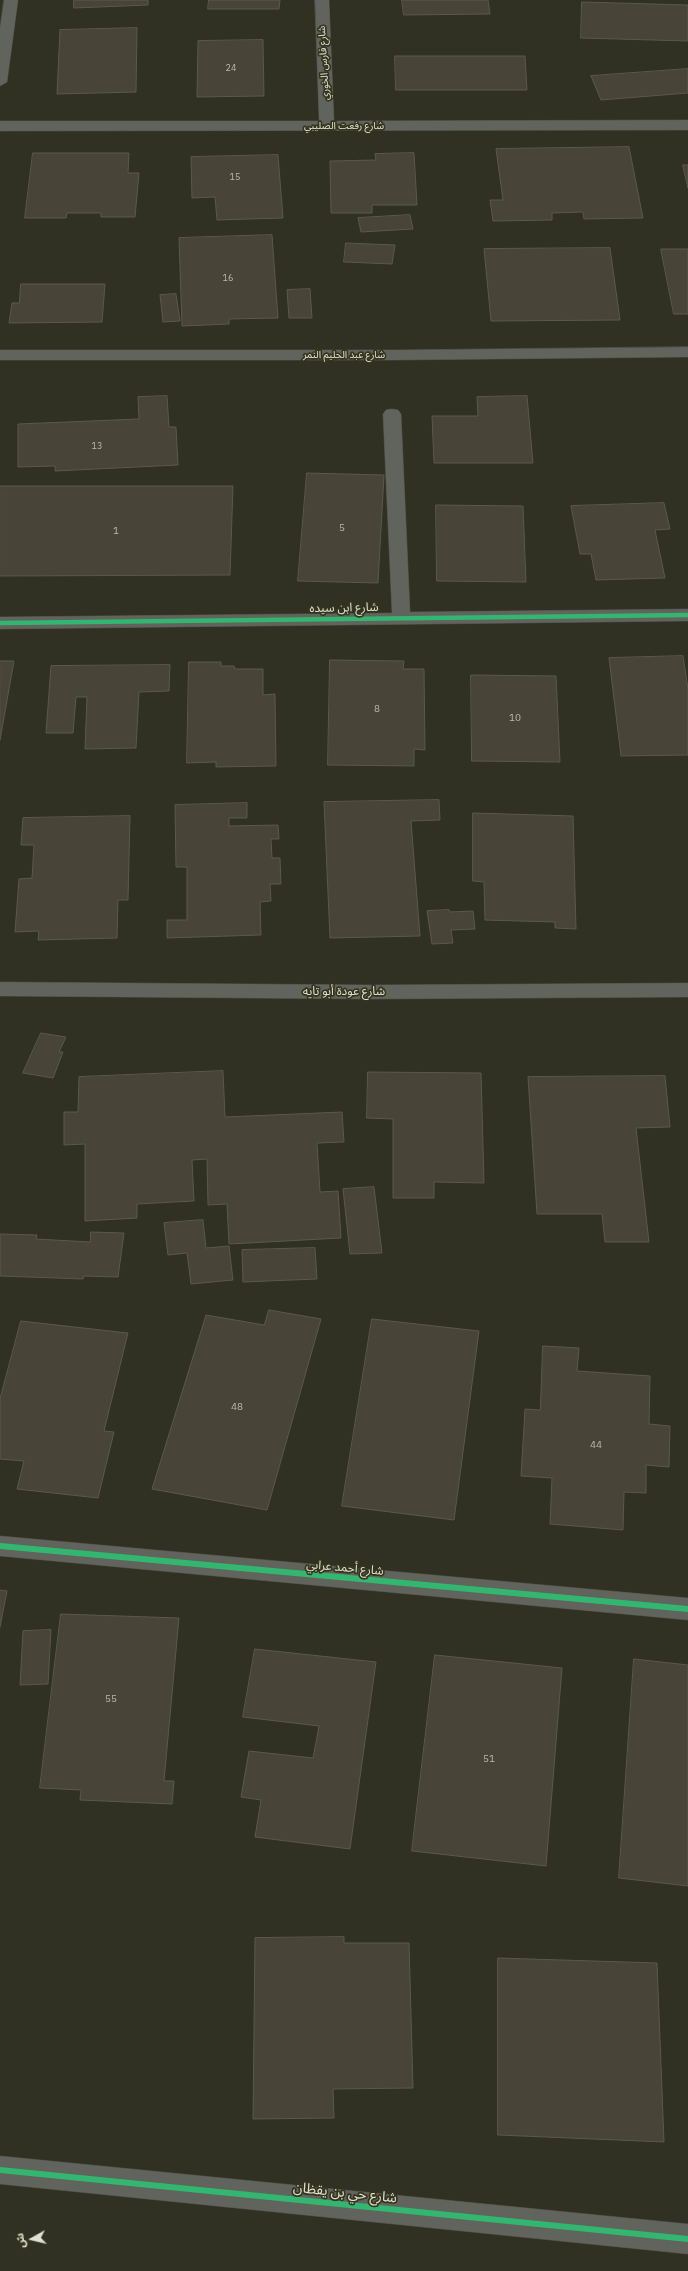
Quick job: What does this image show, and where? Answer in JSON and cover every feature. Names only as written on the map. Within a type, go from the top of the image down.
[{"type":"street","points":[[0,82],[11,0]]},
{"type":"street","name":"شارع فارس الخوري","points":[[322,0],[328,126]]},
{"type":"street","name":"شارع رفعت الصليبي","points":[[0,126],[688,125]]},
{"type":"street","name":"شارع عبد الحليم النمر","points":[[0,355],[404,355],[688,352]]},
{"type":"street","points":[[392,414],[401,617]]},
{"type":"street","name":"شارع ابن سيده","points":[[0,623],[401,617],[688,615]]},
{"type":"street","name":"شارع عودة أبو تايه","points":[[0,989],[372,992],[688,990]]},
{"type":"street","name":"شارع أحمد عرابي","points":[[0,1546],[688,1609]]},
{"type":"street","name":"شارع حي بن يقظان","points":[[0,2170],[688,2239]]},
{"type":"building","points":[[74,0],[148,0],[148,5],[74,8]]},
{"type":"building","points":[[209,0],[280,0],[279,9],[208,9]]},
{"type":"building","points":[[402,0],[488,0],[490,14],[404,15]]},
{"type":"building","points":[[582,2],[688,5],[688,41],[581,38]]},
{"type":"building","points":[[137,28],[136,92],[57,94],[60,30]]},
{"type":"building","points":[[263,40],[264,96],[197,97],[198,41]]},
{"type":"building","points":[[395,56],[525,56],[527,90],[396,90]]},
{"type":"building","points":[[688,69],[688,93],[601,100],[591,76]]},
{"type":"building","points":[[629,147],[643,218],[584,219],[583,212],[552,213],[552,220],[493,221],[490,200],[503,200],[496,149]]},
{"type":"building","points":[[33,153],[129,153],[128,173],[139,173],[135,217],[101,217],[101,213],[67,213],[66,218],[25,218]]},
{"type":"building","points":[[414,153],[417,205],[372,205],[372,213],[331,213],[330,161],[376,160],[375,154]]},
{"type":"building","points":[[278,155],[283,218],[217,220],[215,197],[192,198],[191,157]]},
{"type":"building","points":[[683,165],[688,165],[688,188]]},
{"type":"building","points":[[410,215],[413,229],[361,232],[358,218]]},
{"type":"building","points":[[272,235],[278,318],[229,319],[229,324],[182,326],[179,238]]},
{"type":"building","points":[[346,243],[395,245],[392,264],[344,262]]},
{"type":"building","points":[[610,248],[620,320],[491,321],[484,249]]},
{"type":"building","points":[[661,249],[688,249],[688,314],[674,314]]},
{"type":"building","points":[[21,284],[105,284],[102,322],[9,323],[12,303],[19,303]]},
{"type":"building","points":[[310,289],[312,318],[289,318],[287,290]]},
{"type":"building","points":[[176,294],[180,321],[163,322],[160,295]]},
{"type":"building","points":[[167,396],[169,427],[176,427],[178,465],[55,471],[55,466],[18,467],[18,424],[139,419],[138,397]]},
{"type":"building","points":[[527,396],[533,463],[434,463],[432,416],[478,416],[477,397]]},
{"type":"building","points":[[307,473],[384,475],[378,583],[298,581]]},
{"type":"building","points":[[0,486],[233,486],[230,575],[0,576]]},
{"type":"building","points":[[664,503],[670,529],[655,530],[665,578],[596,580],[591,554],[580,554],[571,506]]},
{"type":"building","points":[[436,505],[523,506],[526,582],[437,581]]},
{"type":"building","points":[[683,656],[688,689],[688,755],[621,756],[609,658]]},
{"type":"building","points":[[330,660],[404,661],[403,669],[424,669],[425,750],[414,749],[414,766],[328,765]]},
{"type":"building","points":[[0,661],[14,661],[0,740]]},
{"type":"building","points":[[189,662],[221,662],[221,666],[234,666],[235,669],[263,669],[263,695],[275,694],[276,766],[216,767],[216,762],[187,763]]},
{"type":"building","points":[[170,665],[169,691],[139,692],[136,748],[85,749],[87,697],[76,697],[73,733],[46,733],[51,666]]},
{"type":"building","points":[[471,675],[556,676],[560,762],[472,761]]},
{"type":"building","points":[[439,800],[440,820],[411,821],[420,936],[330,938],[324,802]]},
{"type":"building","points":[[247,803],[247,818],[229,818],[229,826],[278,825],[279,839],[271,839],[272,858],[280,858],[281,884],[270,884],[271,901],[260,902],[261,935],[167,938],[167,920],[187,920],[187,867],[176,867],[175,805]]},
{"type":"building","points":[[473,813],[573,816],[576,929],[555,928],[555,922],[485,920],[484,882],[473,881]]},
{"type":"building","points":[[130,816],[128,900],[118,900],[117,938],[38,940],[39,931],[15,932],[19,879],[32,878],[34,845],[21,845],[23,818]]},
{"type":"building","points":[[449,910],[450,912],[473,911],[475,929],[451,930],[453,943],[432,944],[427,911]]},
{"type":"building","points":[[41,1033],[66,1037],[59,1052],[63,1052],[53,1078],[23,1073]]},
{"type":"building","points":[[223,1071],[225,1117],[342,1112],[344,1142],[317,1143],[320,1192],[338,1191],[341,1238],[229,1244],[227,1204],[208,1205],[207,1159],[192,1160],[194,1201],[137,1204],[137,1218],[85,1221],[85,1144],[64,1145],[64,1112],[78,1112],[79,1077]]},
{"type":"building","points":[[368,1072],[481,1073],[484,1183],[434,1182],[434,1198],[393,1198],[393,1119],[367,1118]]},
{"type":"building","points":[[665,1076],[670,1127],[636,1128],[649,1242],[605,1242],[602,1214],[537,1214],[528,1077]]},
{"type":"building","points":[[374,1187],[382,1253],[350,1254],[343,1189]]},
{"type":"building","points":[[203,1220],[206,1248],[229,1246],[233,1280],[191,1284],[187,1253],[168,1255],[164,1223]]},
{"type":"building","points":[[91,1232],[124,1233],[118,1277],[84,1276],[83,1279],[0,1276],[0,1234],[37,1235],[36,1239],[90,1242]]},
{"type":"building","points":[[315,1248],[317,1279],[243,1282],[242,1250]]},
{"type":"building","points":[[269,1310],[321,1319],[267,1510],[152,1489],[206,1315],[264,1325]]},
{"type":"building","points":[[372,1319],[479,1331],[454,1520],[342,1506]]},
{"type":"building","points":[[21,1321],[128,1333],[104,1431],[114,1432],[98,1498],[17,1489],[24,1461],[0,1459],[0,1399]]},
{"type":"building","points":[[543,1346],[579,1348],[577,1371],[650,1376],[649,1424],[670,1426],[669,1467],[646,1465],[646,1493],[624,1492],[623,1530],[550,1524],[552,1478],[521,1476],[525,1409],[540,1410]]},
{"type":"building","points":[[0,1590],[7,1591],[0,1627]]},
{"type":"building","points":[[61,1614],[179,1618],[164,1781],[174,1781],[172,1804],[80,1800],[81,1790],[40,1788]]},
{"type":"building","points":[[51,1630],[48,1684],[20,1685],[23,1631]]},
{"type":"building","points":[[255,1649],[376,1662],[350,1849],[255,1837],[261,1800],[241,1797],[249,1751],[313,1758],[319,1726],[243,1717]]},
{"type":"building","points":[[435,1655],[562,1668],[546,1866],[412,1851]]},
{"type":"building","points":[[634,1659],[688,1665],[688,1886],[619,1878]]},
{"type":"building","points":[[344,1937],[344,1943],[409,1943],[413,2088],[333,2089],[334,2118],[253,2119],[255,1938]]},
{"type":"building","points":[[498,1958],[657,1963],[664,2142],[498,2135]]},
{"type":"cycle path","points":[[0,623],[688,615]]},
{"type":"cycle path","points":[[0,1546],[688,1609]]},
{"type":"cycle path","points":[[0,2170],[688,2239]]}]
